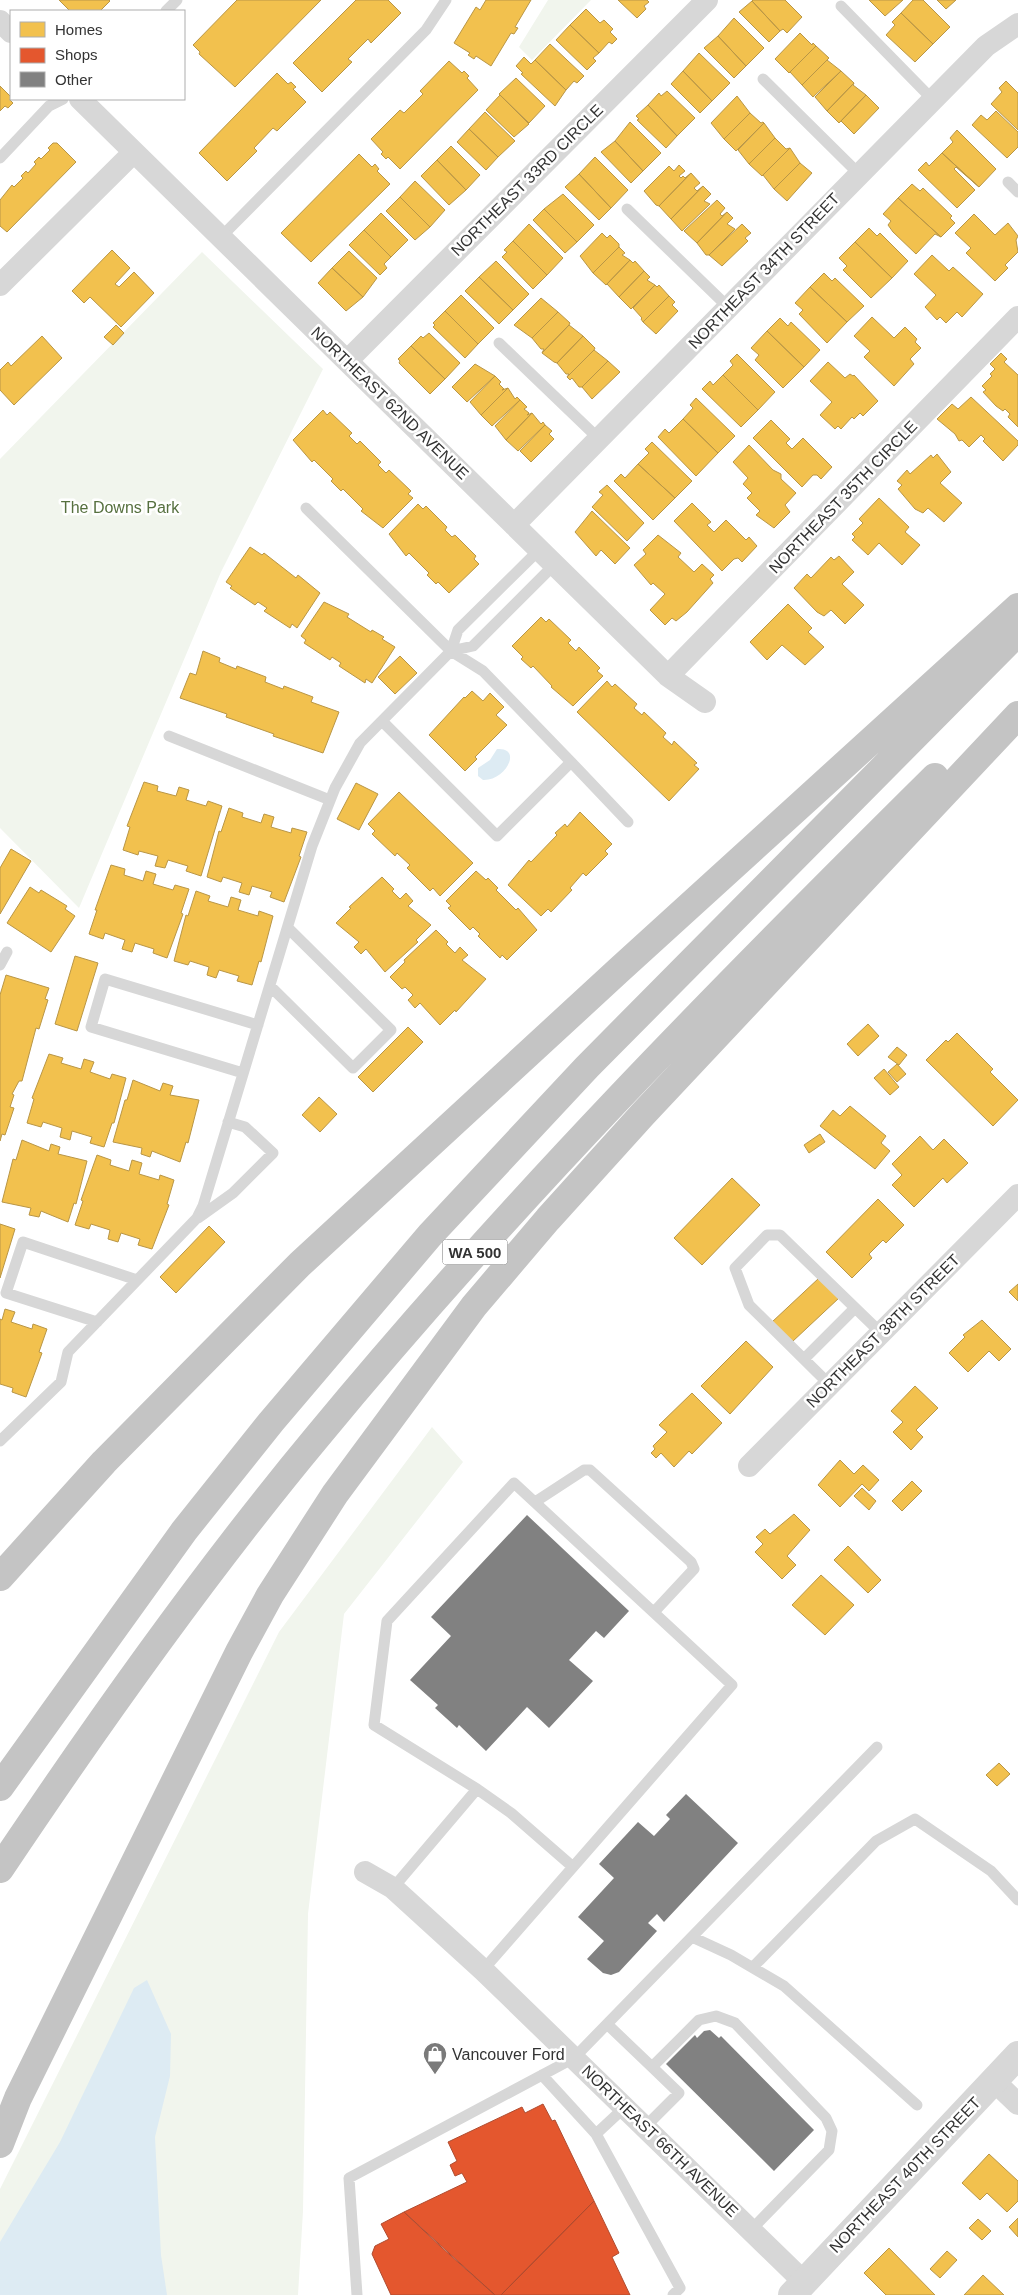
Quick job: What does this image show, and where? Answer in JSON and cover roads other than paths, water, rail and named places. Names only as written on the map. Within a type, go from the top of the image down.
[{"type":"highway","points":[[0,1577],[104,1462],[300,1264],[685,909],[1018,607]]},
{"type":"highway","name":"WA 500","points":[[0,1787],[184,1531],[271,1422],[430,1235],[587,1067],[1018,632]]},
{"type":"highway","name":"WA 500","points":[[0,1869],[124,1689],[186,1605],[314,1440],[380,1361],[548,1171],[781,930],[1018,695]]},
{"type":"highway","points":[[0,2144],[18,2098],[231,1667],[275,1588],[340,1486],[469,1314],[548,1220],[1018,714]]},
{"type":"highway","points":[[0,2120],[18,2098]]},
{"type":"street","name":"NORTHEAST 33RD CIRCLE","points":[[347,361],[707,0]]},
{"type":"street","points":[[0,21],[10,31]]},
{"type":"street","name":"NORTHEAST 34TH STREET","points":[[514,525],[986,46],[1018,24]]},
{"type":"street","name":"NORTHEAST 62ND AVENUE","points":[[81,100],[668,676],[705,702]]},
{"type":"street","points":[[0,284],[134,152]]},
{"type":"street","name":"NORTHEAST 35TH CIRCLE","points":[[668,676],[1018,317]]},
{"type":"street","name":"NORTHEAST 38TH STREET","points":[[749,1466],[1018,1195]]},
{"type":"street","name":"NORTHEAST 66TH AVENUE","points":[[365,1872],[393,1888],[483,1970],[751,2230],[804,2291]]},
{"type":"street","name":"NORTHEAST 40TH STREET","points":[[804,2291],[1018,2055]]},
{"type":"street","points":[[994,2081],[1018,2104]]},
{"type":"lane","points":[[167,10],[177,0]]},
{"type":"lane","points":[[221,237],[426,30],[446,0]]},
{"type":"lane","points":[[841,6],[932,100]]},
{"type":"lane","points":[[763,79],[859,174]]},
{"type":"lane","points":[[0,158],[49,106],[61,100]]},
{"type":"lane","points":[[1008,182],[1018,192]]},
{"type":"lane","points":[[627,209],[728,307]]},
{"type":"lane","points":[[499,343],[599,439]]},
{"type":"lane","points":[[306,508],[451,651],[483,671],[628,822]]},
{"type":"lane","points":[[451,651],[473,646],[548,557]]},
{"type":"lane","points":[[197,1218],[203,1206],[312,846],[330,800],[360,743],[451,651],[458,630],[548,557]]},
{"type":"lane","points":[[382,721],[497,836],[570,762]]},
{"type":"lane","points":[[169,736],[330,800]]},
{"type":"lane","points":[[270,986],[354,1068],[391,1030],[288,928]]},
{"type":"lane","points":[[0,965],[7,952]]},
{"type":"lane","points":[[243,1073],[91,1027],[105,979],[258,1025]]},
{"type":"lane","points":[[0,1441],[61,1382],[68,1352],[96,1322],[197,1218],[233,1193],[273,1153],[245,1127],[228,1122]]},
{"type":"lane","points":[[830,1385],[750,1305],[735,1268],[767,1235],[780,1235],[881,1333]]},
{"type":"lane","points":[[96,1322],[6,1293],[23,1242],[137,1280]]},
{"type":"lane","points":[[804,1359],[855,1308]]},
{"type":"lane","points":[[535,1502],[584,1470],[590,1470],[694,1566],[694,1569],[654,1612]]},
{"type":"lane","points":[[483,1970],[573,1867],[732,1684],[514,1482],[387,1621],[374,1725],[477,1789],[511,1813],[573,1867]]},
{"type":"lane","points":[[356,2294],[348,2178],[574,2058],[877,1747]]},
{"type":"lane","points":[[393,1888],[477,1789]]},
{"type":"lane","points":[[753,1967],[876,1841],[915,1819],[991,1872],[1018,1900]]},
{"type":"lane","points":[[692,1937],[753,1967],[784,1986],[917,2105]]},
{"type":"lane","points":[[652,2068],[699,2020],[716,2016],[734,2023],[826,2118],[832,2132],[829,2150],[751,2230]]},
{"type":"lane","points":[[607,2024],[679,2093],[645,2127]]},
{"type":"lane","points":[[542,2075],[596,2134],[680,2288],[673,2295]]},
{"type":"lane","points":[[596,2134],[624,2107]]},
{"type":"place","name":"Vancouver Ford","points":[[435,2075]]},
{"type":"park label","name":"The Downs Park","points":[[120,507]]}]
